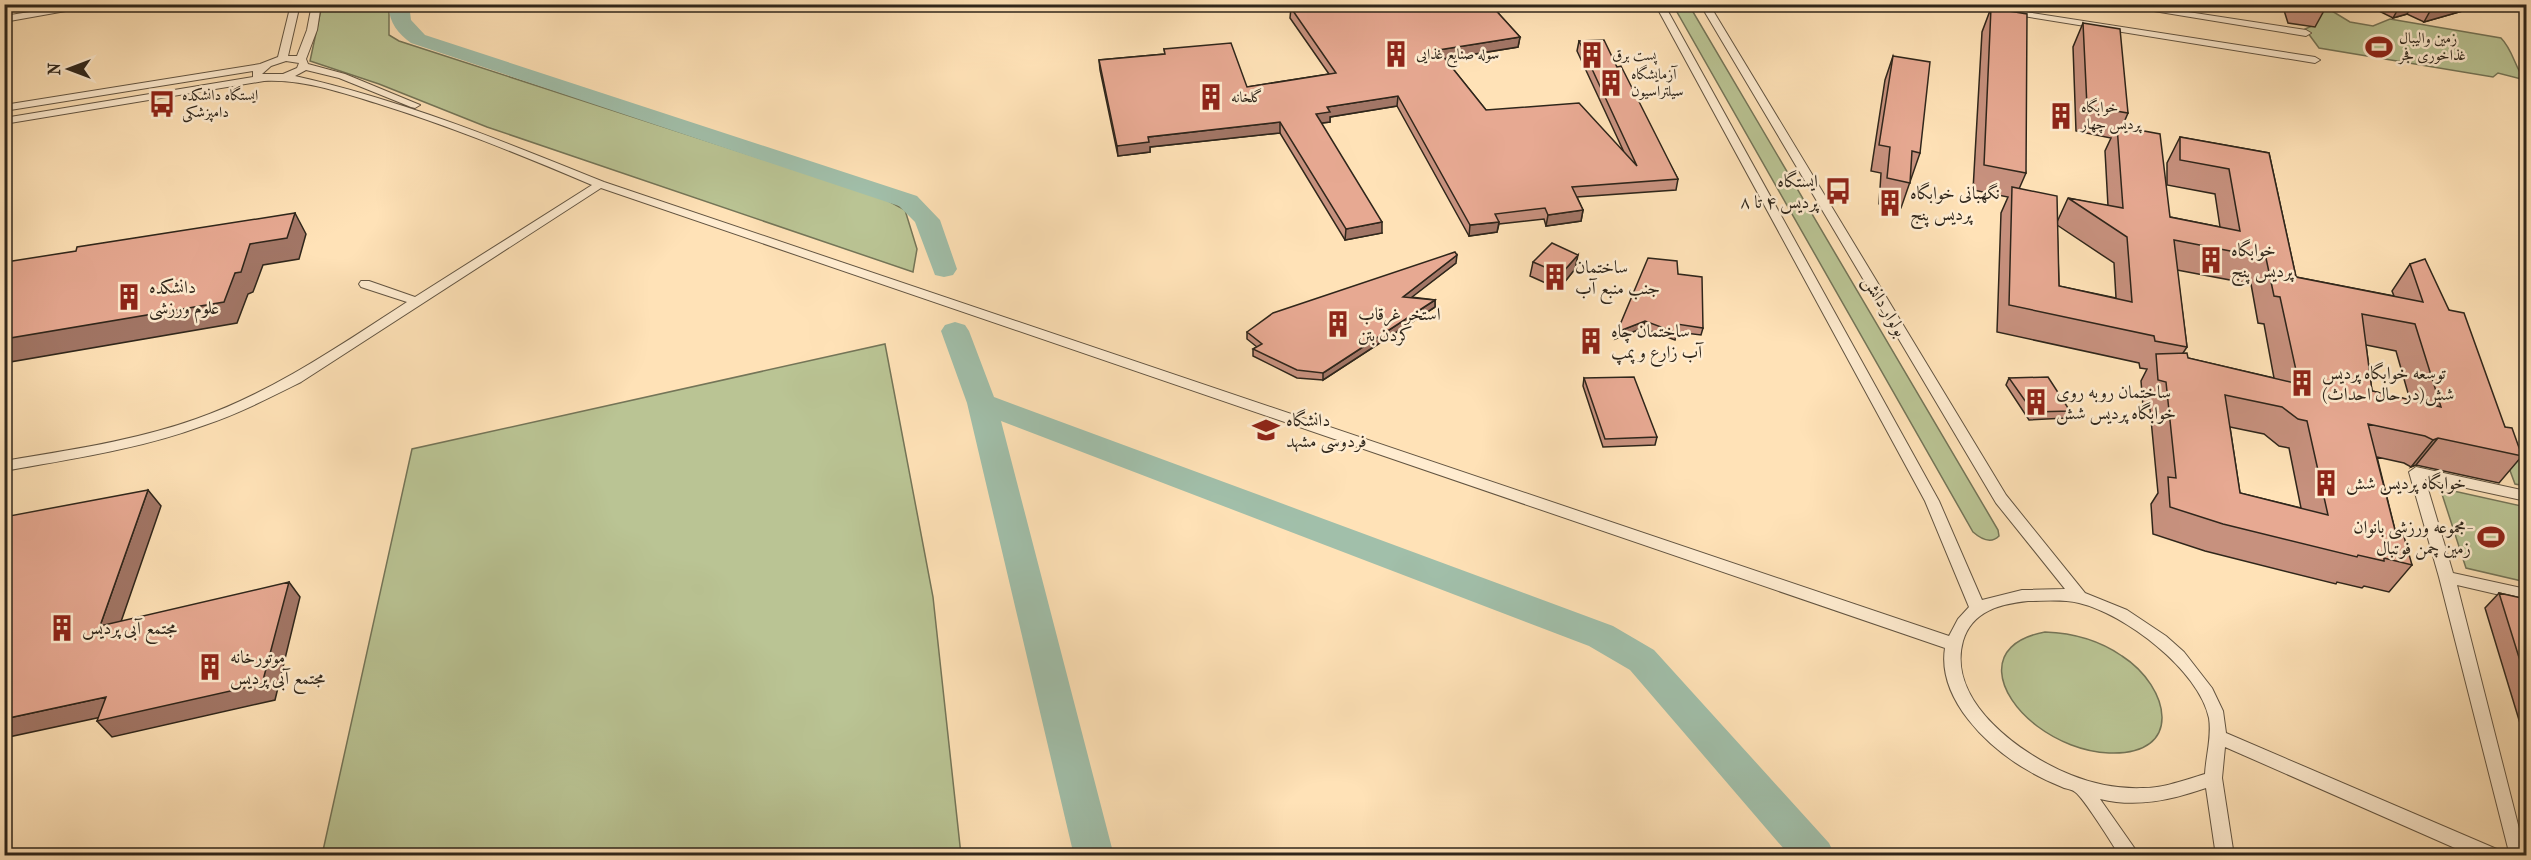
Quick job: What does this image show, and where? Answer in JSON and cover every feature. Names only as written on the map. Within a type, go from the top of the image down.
[{"type":"lane","points":[[4,19],[101,4]]},
{"type":"lane","points":[[4,121],[263,73],[282,59],[296,4]]},
{"type":"lane","points":[[285,77],[302,63],[317,4]]},
{"type":"lane","points":[[1659,4],[1932,501],[1978,609]]},
{"type":"lane","name":"بولوار دانش","points":[[1704,4],[2001,499],[2080,597]]},
{"type":"lane","points":[[1953,4],[2314,60]]},
{"type":"lane","points":[[2115,4],[2306,33]]},
{"type":"lane","points":[[282,59],[302,63],[404,100],[446,121],[600,184],[1953,644]]},
{"type":"lane","points":[[4,108],[263,73],[323,85],[446,121]]},
{"type":"lane","points":[[4,466],[124,444],[185,428],[243,405],[296,379],[600,184]]},
{"type":"lane","points":[[365,284],[415,301]]},
{"type":"lane","points":[[2519,855],[2447,577],[2415,472],[2526,496]]},
{"type":"lane","points":[[2447,577],[2526,595]]},
{"type":"lane","points":[[2212,778],[2174,791],[2143,796],[2108,794],[2081,786],[2035,767],[2004,745],[1978,720],[1961,693],[1952,668],[1953,644],[1961,624],[1978,609],[2000,599],[2028,595],[2080,597],[2120,613],[2155,637],[2181,659],[2201,685],[2215,711],[2219,737],[2213,760],[2212,778],[2225,855]]},
{"type":"lane","points":[[2219,737],[2493,855]]},
{"type":"lane","points":[[2081,786],[2131,855]]},
{"type":"green space","points":[[322,5],[389,5],[389,35],[399,41],[883,198],[905,210],[917,249],[913,272],[487,127],[379,84],[310,61]]},
{"type":"green space","points":[[1673,5],[1689,5],[1998,530],[1999,536],[1993,540],[1986,540],[1973,532]]},
{"type":"green space","points":[[2285,5],[2332,11],[2350,22],[2373,26],[2390,19],[2501,38],[2525,80],[2498,73],[2493,77],[2319,48],[2305,29],[2314,25]]},
{"type":"green space","points":[[885,344],[933,597],[961,855],[322,855],[412,449]]},
{"type":"green space","points":[[2499,441],[2526,447],[2526,486],[2515,484]]},
{"type":"green space","name":"مجموعه ورزشی بانوان- زمین چمن فوتبال","points":[[2440,488],[2526,507],[2526,582],[2466,568]]},
{"type":"green space","points":[[2045,632],[2076,636],[2095,642],[2113,650],[2138,669],[2151,685],[2159,701],[2162,717],[2159,732],[2150,743],[2133,751],[2109,753],[2090,750],[2071,745],[2053,736],[2023,714],[2005,686],[2002,672],[2004,659],[2011,647],[2025,638]]},
{"type":"building","points":[[1302,4],[1490,4],[1520,37],[1438,50],[1486,110],[1579,103],[1637,166],[1579,41],[1604,40],[1617,67],[1621,66],[1678,179],[1572,187],[1583,210],[1548,215],[1545,208],[1495,214],[1499,222],[1470,225],[1398,96],[1327,107],[1330,112],[1316,114],[1382,222],[1346,229],[1280,122],[1148,137],[1149,142],[1117,146],[1099,60],[1165,54],[1164,49],[1231,43],[1247,87],[1336,73],[1291,8],[1303,6]]},
{"type":"building","points":[[1991,8],[2027,14],[2026,173],[1984,165]]},
{"type":"building","points":[[2083,23],[2120,29],[2128,113],[2087,106]]},
{"type":"building","points":[[1893,56],[1930,62],[1920,153],[1912,151],[1910,183],[1887,178],[1890,147],[1879,145]]},
{"type":"building","points":[[2117,126],[2160,134],[2170,217],[2240,231],[2229,169],[2180,160],[2180,137],[2269,153],[2296,277],[2423,302],[2410,264],[2425,259],[2449,310],[2464,313],[2505,427],[2512,428],[2522,456],[2438,438],[2433,440],[2425,436],[2368,424],[2395,530],[2403,533],[2412,565],[2384,558],[2384,561],[2358,555],[2357,557],[2223,524],[2170,507],[2168,477],[2176,478],[2166,382],[2158,380],[2156,354],[2187,353],[2188,358],[2299,384],[2280,297],[2274,296],[2266,258],[2174,240],[2187,347],[2155,341],[2154,336],[2009,305],[2012,187],[2057,196],[2059,286],[2132,302],[2127,237],[2068,198],[2123,208]],"holes":[[[2362,314],[2415,324],[2441,407],[2372,391]],[[2225,395],[2282,407],[2298,419],[2307,421],[2328,515],[2240,493]]]},
{"type":"building","name":"دانشکده علوم ورزشی","points":[[295,213],[287,238],[250,244],[241,272],[235,273],[224,302],[4,339],[4,264],[6,262],[76,251],[77,247]]},
{"type":"building","points":[[1552,243],[1578,255],[1561,274],[1533,262]]},
{"type":"building","name":"استخر غرقاب کردن بتن","points":[[1455,252],[1457,255],[1403,297],[1435,300],[1323,373],[1297,370],[1253,349],[1262,344],[1247,332],[1273,313]]},
{"type":"building","points":[[1648,258],[1677,261],[1678,274],[1702,277],[1703,328],[1677,324],[1677,333],[1645,321],[1617,332]]},
{"type":"building","points":[[1634,377],[1657,437],[1605,439],[1584,378]]},
{"type":"building","name":"ساختمان روبه روی خوابگاه پردیس شش","points":[[2048,377],[2070,411],[2033,412],[2009,378]]},
{"type":"building","points":[[148,490],[100,626],[289,582],[262,684],[97,721],[106,697],[4,719],[4,517]]},
{"type":"building","points":[[2499,593],[2526,599],[2526,680]]},
{"type":"waterway","points":[[399,4],[401,20],[418,39],[908,201],[927,220],[944,269]]},
{"type":"waterway","points":[[955,331],[982,403]]},
{"type":"waterway","points":[[982,403],[1601,636],[1642,660],[1815,856]]},
{"type":"waterway","points":[[982,403],[1094,856]]},
{"type":"place","name":"زمین والیبال غذاخوری فجر","points":[[2379,47]]},
{"type":"place","name":"سوله صنایع غذایی","points":[[1396,54]]},
{"type":"place","name":"پست برق","points":[[1592,55]]},
{"type":"place","name":"آزمایشگاه سیلتراسیون","points":[[1611,83]]},
{"type":"place","name":"گلخانه","points":[[1211,97]]},
{"type":"place","name":"ایستگاه دانشکده دامپزشکی","points":[[162,104]]},
{"type":"place","name":"خوابگاه پردیس چهار","points":[[2061,116]]},
{"type":"place","name":"ایستگاه پردیس ۴ تا ۸","points":[[1838,191]]},
{"type":"place","name":"نگهبانی خوابگاه پردیس پنج","points":[[1890,203]]},
{"type":"place","name":"خوابگاه پردیس پنج","points":[[2211,260]]},
{"type":"place","name":"ساختمان جنب منبع آب","points":[[1555,277]]},
{"type":"place","name":"دانشکده علوم ورزشی","points":[[129,297]]},
{"type":"place","name":"استخر غرقاب کردن بتن","points":[[1338,324]]},
{"type":"place","name":"ساختمان چاه آب زارع و پمپ","points":[[1591,341]]},
{"type":"place","name":"توسعه خوابگاه پردیس شش(در حال احداث)","points":[[2302,383]]},
{"type":"place","name":"ساختمان روبه روی خوابگاه پردیس شش","points":[[2036,402]]},
{"type":"place","name":"دانشگاه فردوسی مشهد","points":[[1266,430]]},
{"type":"place","name":"خوابگاه پردیس شش","points":[[2326,483]]},
{"type":"place","name":"مجموعه ورزشی بانوان- زمین چمن فوتبال","points":[[2491,537]]},
{"type":"place","name":"مجتمع آبی پردیس","points":[[62,628]]},
{"type":"place","name":"موتورخانه مجتمع آبی پردیس","points":[[210,667]]}]
